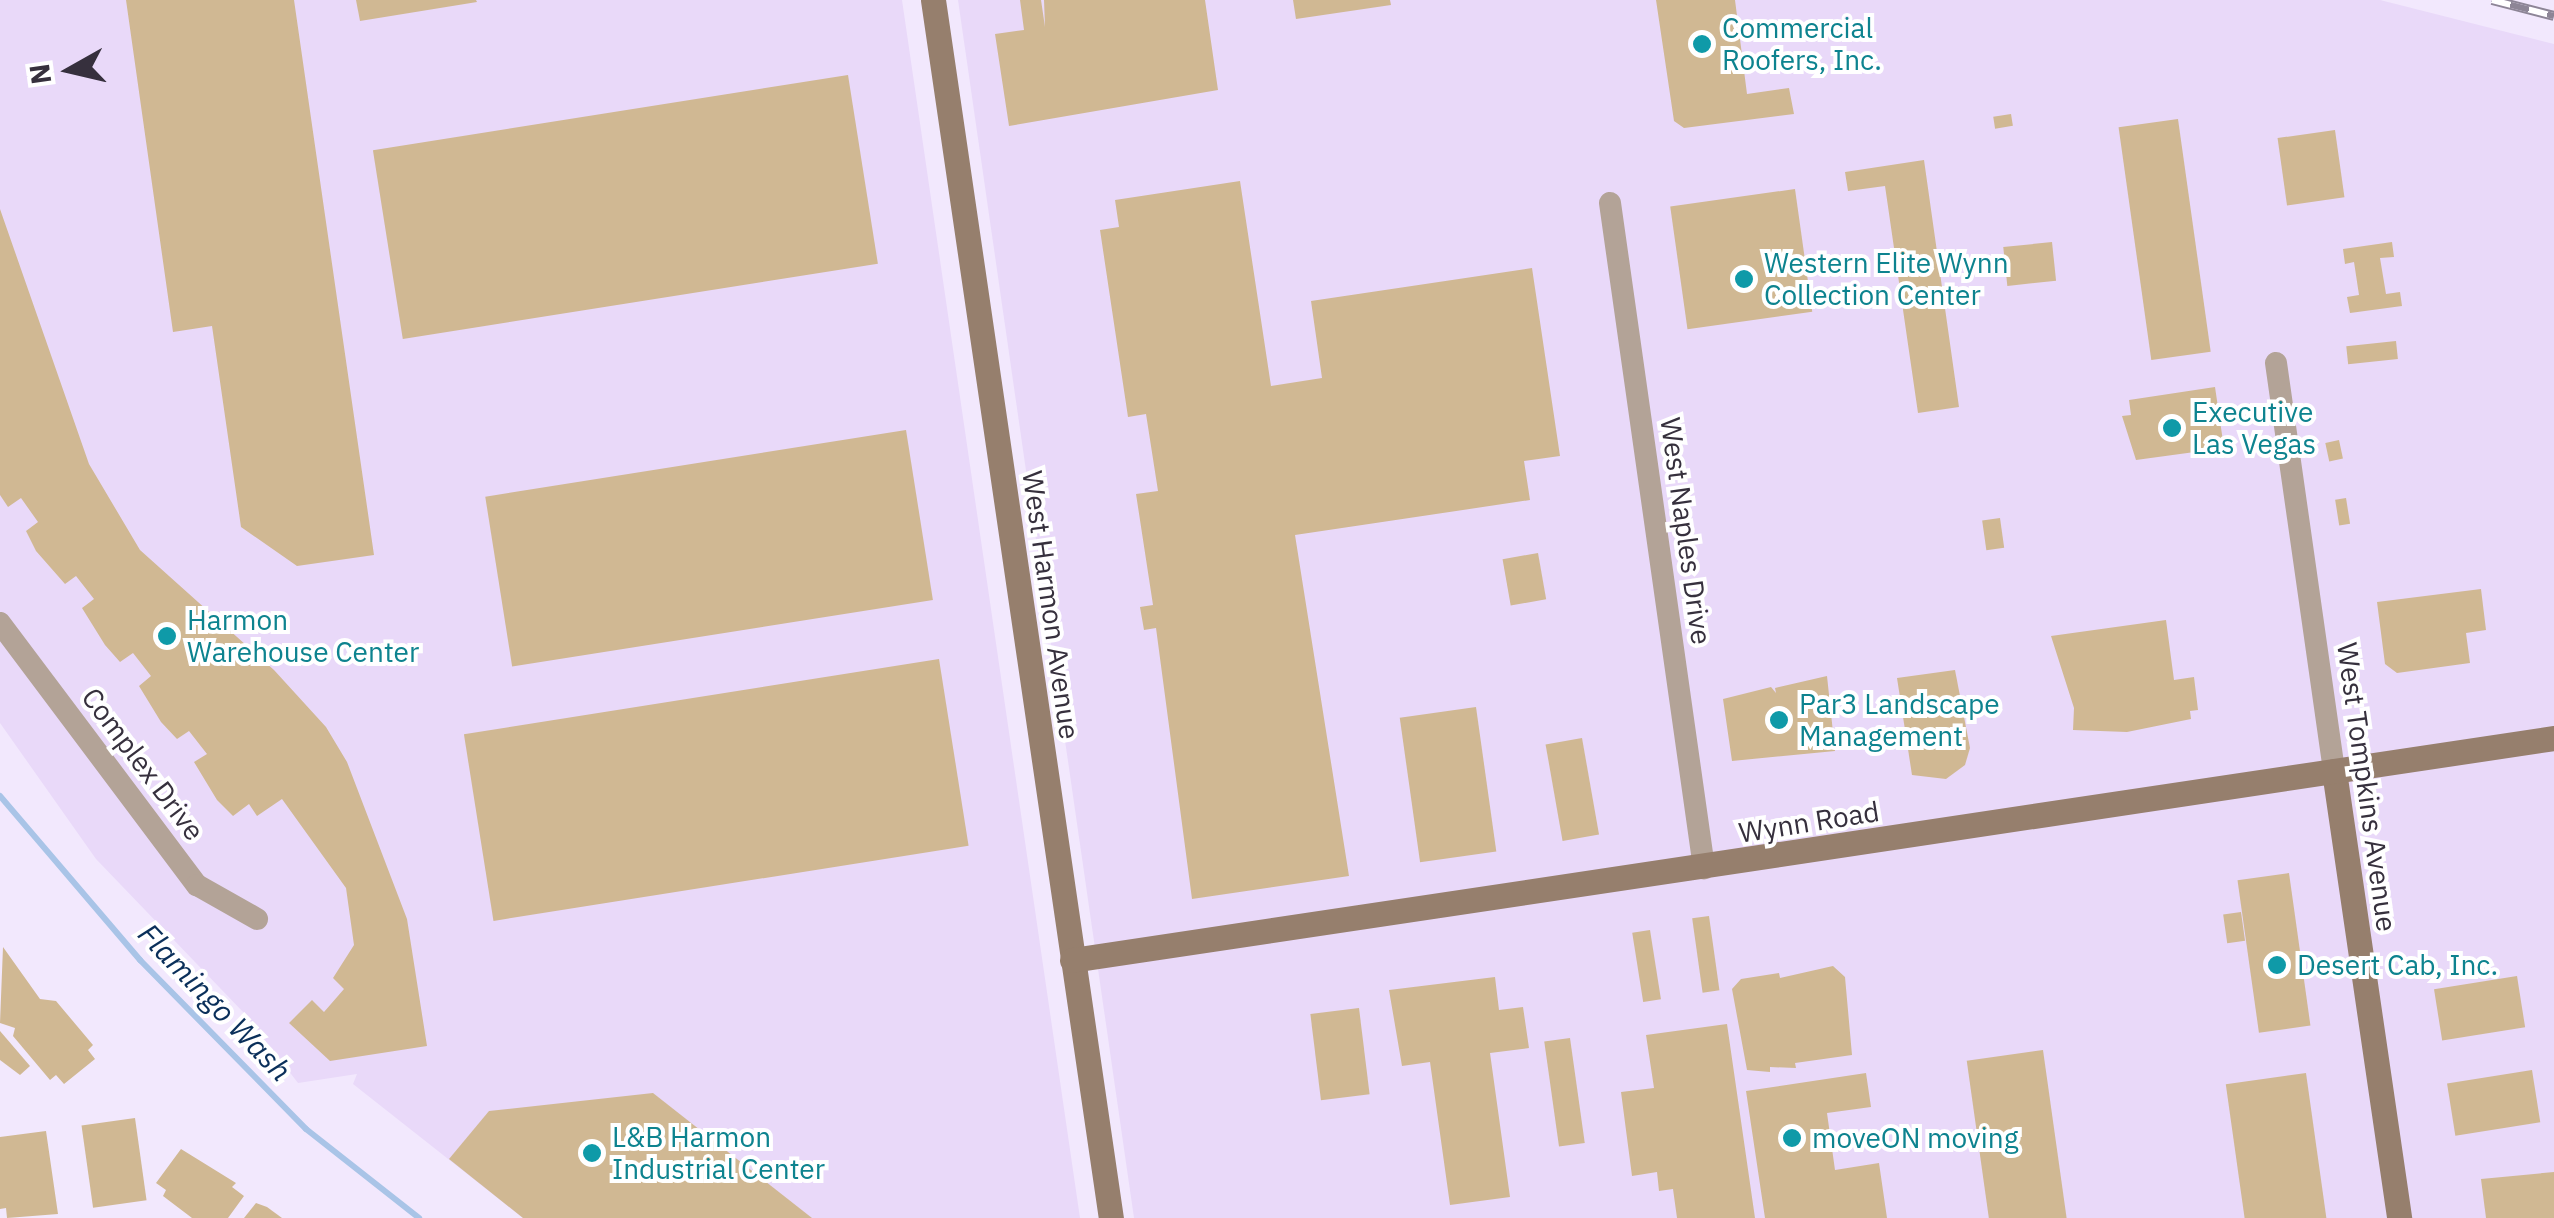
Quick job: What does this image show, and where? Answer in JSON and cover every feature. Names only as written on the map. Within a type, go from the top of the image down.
[{"type":"street","name":"West Harmon Avenue","points":[[933,0],[1111,1218]]},
{"type":"street","name":"West Naples Drive","points":[[1610,203],[1704,868]]},
{"type":"street","name":"West Tompkins Avenue","points":[[2276,364],[2399,1218]]},
{"type":"street","name":"Complex Drive","points":[[0,623],[196,885],[256,919]]},
{"type":"street","name":"Wynn Road","points":[[1072,960],[2554,738]]},
{"type":"shaded area","points":[[0,0],[902,0],[1080,1218],[523,1218],[353,1084],[357,1074],[298,1083],[244,1013],[96,859],[0,723]]},
{"type":"shaded area","points":[[958,0],[2380,0],[2554,44],[2554,1218],[1134,1218]]},
{"type":"building","points":[[126,0],[294,0],[374,555],[297,566],[241,527],[212,326],[173,332]]},
{"type":"building","points":[[356,0],[476,0],[477,2],[360,21]]},
{"type":"building","points":[[1020,0],[1041,0],[1045,27],[1044,0],[1205,0],[1218,90],[1009,126],[995,34],[1024,30]]},
{"type":"building","points":[[1293,0],[1390,0],[1391,5],[1296,19]]},
{"type":"building","name":"Commercial Roofers, Inc.","points":[[1656,0],[1735,0],[1747,94],[1789,88],[1794,114],[1684,128],[1674,121]]},
{"type":"building","points":[[848,75],[878,264],[403,339],[373,150]]},
{"type":"building","points":[[2011,114],[2013,126],[1995,129],[1993,117]]},
{"type":"building","points":[[2178,119],[2211,352],[2151,360],[2119,127]]},
{"type":"building","points":[[2335,130],[2344,197],[2287,205],[2278,138]]},
{"type":"building","points":[[1924,160],[1959,407],[1918,413],[1885,186],[1848,191],[1845,172]]},
{"type":"building","points":[[1240,181],[1271,386],[1322,378],[1311,301],[1532,268],[1560,456],[1524,461],[1530,500],[1295,535],[1349,876],[1192,899],[1156,628],[1144,630],[1140,607],[1153,605],[1136,494],[1158,491],[1146,414],[1128,417],[1100,230],[1119,227],[1115,200]]},
{"type":"building","name":"Western Elite Wynn Collection Center","points":[[1795,189],[1812,312],[1687,329],[1670,207]]},
{"type":"building","name":"Harmon Warehouse Center","points":[[0,209],[89,464],[140,550],[274,670],[326,727],[347,762],[407,919],[427,1046],[330,1061],[289,1023],[312,1000],[324,1012],[344,989],[333,978],[354,945],[346,888],[282,799],[257,816],[249,804],[233,816],[217,800],[194,762],[207,754],[189,731],[177,739],[161,722],[139,686],[151,676],[133,653],[120,662],[105,645],[82,608],[94,599],[76,576],[65,584],[36,551],[26,531],[38,522],[21,498],[8,507],[0,495]]},
{"type":"building","points":[[2052,242],[2056,281],[2007,286],[2003,247]]},
{"type":"building","points":[[2392,242],[2394,257],[2380,258],[2386,294],[2400,292],[2402,306],[2350,313],[2347,297],[2359,295],[2354,262],[2345,264],[2343,249]]},
{"type":"building","points":[[2396,341],[2398,359],[2348,364],[2346,346]]},
{"type":"building","name":"Executive Las Vegas","points":[[2215,387],[2224,448],[2136,460],[2122,416],[2131,415],[2129,400]]},
{"type":"building","points":[[906,430],[933,600],[512,667],[485,497]]},
{"type":"building","points":[[2339,440],[2343,459],[2329,461],[2325,443]]},
{"type":"building","points":[[2346,498],[2350,524],[2339,525],[2335,500]]},
{"type":"building","points":[[2000,518],[2004,548],[1986,550],[1982,521]]},
{"type":"building","points":[[1538,553],[1546,599],[1511,606],[1503,559]]},
{"type":"building","points":[[2481,589],[2486,630],[2466,633],[2470,663],[2397,673],[2385,664],[2377,602]]},
{"type":"building","points":[[2166,620],[2174,680],[2194,677],[2198,710],[2190,711],[2191,719],[2127,732],[2073,730],[2074,708],[2051,636]]},
{"type":"building","points":[[939,659],[969,846],[493,921],[464,734]]},
{"type":"building","points":[[1955,670],[1970,748],[1965,765],[1946,779],[1912,775],[1897,678]]},
{"type":"building","name":"Par3 Landscape Management","points":[[1827,676],[1835,751],[1732,761],[1723,699],[1771,687],[1776,693],[1775,688]]},
{"type":"building","points":[[1476,707],[1496,852],[1420,862],[1400,718]]},
{"type":"building","points":[[1582,738],[1599,835],[1563,841],[1546,744]]},
{"type":"building","name":"Desert Cab, Inc.","points":[[2289,873],[2310,1026],[2259,1033],[2238,880]]},
{"type":"building","points":[[2241,912],[2245,941],[2227,943],[2223,915]]},
{"type":"building","points":[[1709,916],[1719,990],[1703,993],[1692,918]]},
{"type":"building","points":[[1650,930],[1661,999],[1643,1002],[1632,933]]},
{"type":"building","points":[[3,947],[40,999],[56,1001],[93,1045],[88,1050],[95,1059],[64,1084],[56,1075],[50,1080],[13,1036],[15,1028],[0,1023]]},
{"type":"building","points":[[1833,966],[1845,977],[1852,1055],[1795,1063],[1796,1068],[1770,1067],[1770,1072],[1747,1070],[1732,989],[1741,979],[1779,973],[1780,978]]},
{"type":"building","points":[[2517,976],[2525,1027],[2442,1041],[2434,989]]},
{"type":"building","points":[[1495,977],[1499,1010],[1523,1007],[1529,1048],[1490,1053],[1510,1197],[1450,1205],[1430,1062],[1402,1066],[1389,990]]},
{"type":"building","points":[[1359,1008],[1370,1094],[1321,1100],[1310,1014]]},
{"type":"building","points":[[1727,1024],[1755,1218],[1677,1218],[1673,1189],[1659,1191],[1657,1172],[1632,1176],[1621,1092],[1654,1088],[1646,1035]]},
{"type":"building","points":[[0,1031],[30,1066],[20,1075],[0,1060]]},
{"type":"building","points":[[1570,1038],[1585,1143],[1559,1147],[1544,1042]]},
{"type":"building","points":[[2043,1050],[2067,1218],[1989,1218],[1967,1061]]},
{"type":"building","points":[[2532,1070],[2540,1122],[2455,1136],[2447,1083]]},
{"type":"building","name":"moveON moving","points":[[1866,1073],[1871,1107],[1827,1113],[1835,1170],[1879,1163],[1887,1218],[1765,1218],[1746,1091]]},
{"type":"building","points":[[2306,1073],[2326,1218],[2245,1218],[2226,1084]]},
{"type":"building","name":"L&B Harmon Industrial Center","points":[[653,1093],[812,1218],[523,1218],[449,1159],[489,1111]]},
{"type":"building","points":[[135,1118],[147,1200],[93,1208],[82,1126]]},
{"type":"building","points":[[46,1131],[58,1214],[7,1218],[6,1208],[0,1209],[0,1137]]},
{"type":"building","points":[[181,1149],[236,1183],[232,1187],[244,1196],[228,1218],[192,1218],[163,1196],[166,1190],[156,1183]]},
{"type":"building","points":[[2554,1172],[2554,1218],[2486,1218],[2481,1179]]},
{"type":"building","points":[[256,1203],[267,1207],[282,1218],[244,1218]]},
{"type":"waterway","name":"Flamingo Wash","points":[[0,796],[140,960],[306,1129],[419,1218]]},
{"type":"railway","points":[[2492,0],[2554,16]]},
{"type":"place","name":"Commercial Roofers, Inc.","points":[[1702,44]]},
{"type":"place","name":"Western Elite Wynn Collection Center","points":[[1744,279]]},
{"type":"place","name":"Executive Las Vegas","points":[[2172,428]]},
{"type":"place","name":"Harmon Warehouse Center","points":[[167,636]]},
{"type":"place","name":"Par3 Landscape Management","points":[[1779,720]]},
{"type":"place","name":"Desert Cab, Inc.","points":[[2277,965]]},
{"type":"place","name":"moveON moving","points":[[1792,1138]]},
{"type":"place","name":"L&B Harmon Industrial Center","points":[[592,1153]]}]
